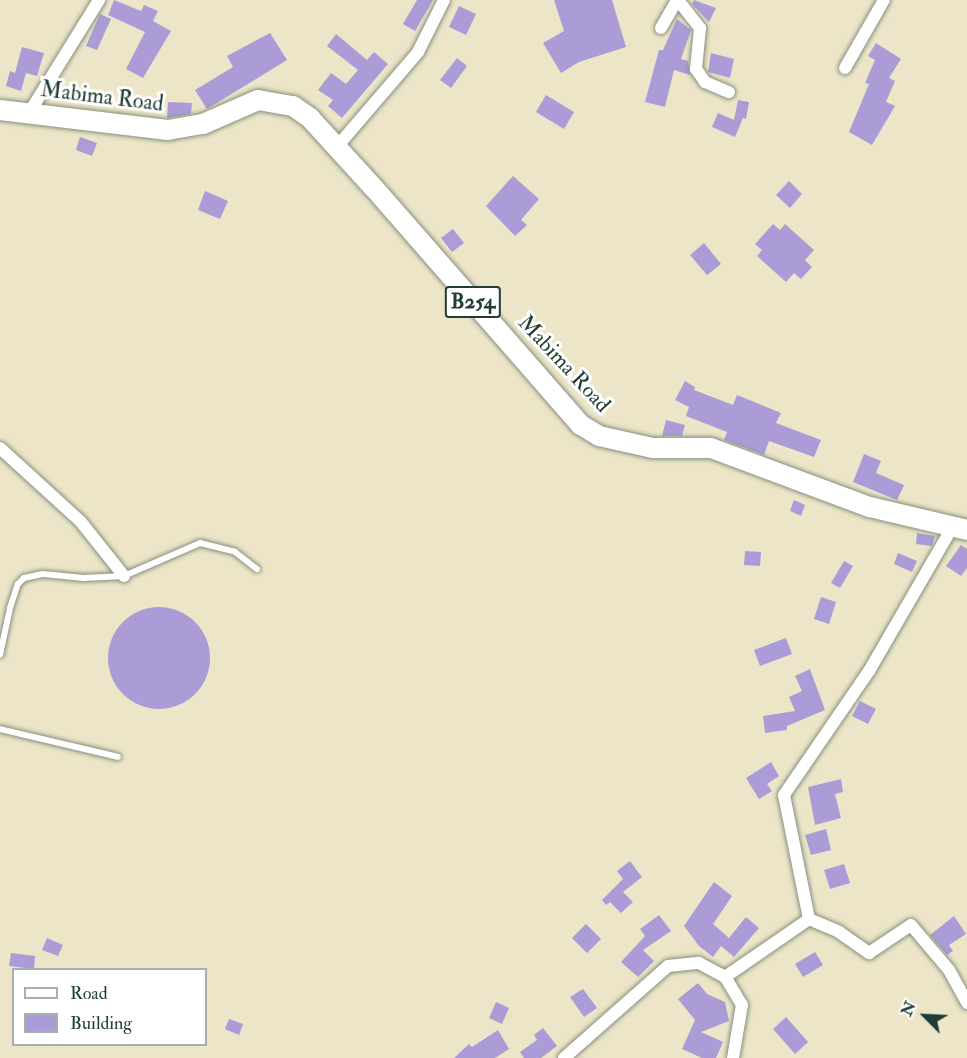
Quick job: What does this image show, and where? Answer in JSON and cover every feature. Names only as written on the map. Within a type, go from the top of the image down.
[{"type":"main road","name":"Mabima Road","points":[[0,110],[168,130],[203,124],[258,100],[274,100],[293,105],[310,118],[335,149],[417,236],[581,425],[599,436],[653,448],[711,448],[870,507],[960,528]]},
{"type":"street","points":[[29,112],[99,0]]},
{"type":"street","points":[[335,149],[418,52],[444,0]]},
{"type":"street","points":[[661,28],[677,0],[700,28],[696,69],[705,82],[729,92]]},
{"type":"street","points":[[845,68],[884,0]]},
{"type":"street","points":[[0,448],[81,522],[124,576]]},
{"type":"street","points":[[808,918],[783,795],[869,671],[960,528]]},
{"type":"street","points":[[725,977],[808,918]]},
{"type":"street","points":[[808,918],[839,932],[869,953],[910,925],[949,970],[967,1003]]},
{"type":"street","points":[[564,1058],[668,966],[699,963],[725,977],[742,1005],[734,1058]]},
{"type":"lane","points":[[0,655],[10,608],[18,584],[24,578],[43,574],[84,578],[124,576],[200,543],[235,552],[257,569]]},
{"type":"lane","points":[[0,729],[118,757]]},
{"type":"building","points":[[114,0],[141,11],[144,5],[158,11],[153,21],[171,31],[143,78],[126,69],[145,32],[108,15]]},
{"type":"building","points":[[417,0],[433,0],[415,31],[403,24]]},
{"type":"building","points":[[554,0],[612,0],[626,47],[579,62],[561,73],[543,43],[564,31]]},
{"type":"building","points":[[694,0],[716,8],[709,22],[692,4]]},
{"type":"building","points":[[459,6],[476,14],[466,35],[449,27]]},
{"type":"building","points":[[100,14],[111,19],[97,50],[86,46]]},
{"type":"building","points":[[677,19],[691,30],[681,59],[688,61],[690,75],[674,70],[665,107],[645,102],[659,50],[663,50]]},
{"type":"building","points":[[270,33],[287,60],[207,109],[195,90],[233,67],[227,56]]},
{"type":"building","points":[[336,34],[367,60],[374,52],[388,64],[342,118],[328,106],[333,100],[318,90],[331,73],[346,84],[358,70],[327,46]]},
{"type":"building","points":[[876,43],[901,59],[889,78],[895,81],[886,102],[895,106],[872,145],[849,132],[869,84],[865,83],[875,60],[868,56]]},
{"type":"building","points":[[22,47],[44,53],[37,76],[26,73],[21,91],[6,86],[10,71],[15,73]]},
{"type":"building","points":[[711,53],[734,59],[730,78],[708,72]]},
{"type":"building","points":[[457,58],[467,66],[451,88],[440,80]]},
{"type":"building","points":[[546,95],[574,112],[564,129],[536,112]]},
{"type":"building","points":[[738,100],[749,102],[746,119],[743,118],[735,137],[712,127],[718,113],[734,120]]},
{"type":"building","points":[[168,102],[192,103],[191,114],[167,118]]},
{"type":"building","points":[[80,137],[97,143],[92,156],[76,150]]},
{"type":"building","points":[[513,176],[539,199],[521,220],[527,225],[515,236],[486,206]]},
{"type":"building","points":[[789,181],[802,194],[790,208],[776,195]]},
{"type":"building","points":[[205,191],[228,201],[220,219],[198,210]]},
{"type":"building","points":[[773,224],[780,230],[785,224],[814,250],[805,260],[812,267],[801,279],[794,273],[786,282],[757,256],[762,250],[755,244]]},
{"type":"building","points":[[453,229],[464,243],[452,252],[441,238]]},
{"type":"building","points":[[704,243],[721,264],[707,275],[690,255]]},
{"type":"building","points":[[685,381],[695,387],[694,390],[733,405],[737,395],[781,413],[776,423],[821,440],[814,457],[769,441],[764,455],[724,440],[727,432],[686,416],[689,407],[675,400]]},
{"type":"building","points":[[666,420],[685,425],[682,436],[662,436]]},
{"type":"building","points":[[864,454],[881,461],[876,473],[904,485],[897,500],[853,482]]},
{"type":"building","points":[[794,500],[805,505],[801,516],[790,511]]},
{"type":"building","points":[[917,533],[935,536],[932,546],[916,544]]},
{"type":"building","points":[[961,545],[967,549],[967,568],[961,576],[946,566]]},
{"type":"building","points":[[745,551],[761,552],[760,566],[744,565]]},
{"type":"building","points":[[898,553],[917,561],[912,572],[894,564]]},
{"type":"building","points":[[844,561],[853,566],[840,588],[831,583]]},
{"type":"building","points":[[821,597],[836,602],[829,624],[814,619]]},
{"type":"building","points":[[159,607],[178,611],[195,622],[206,639],[210,658],[206,677],[195,694],[178,705],[159,709],[140,705],[123,694],[112,677],[108,658],[112,639],[123,622],[140,611]]},
{"type":"building","points":[[786,638],[792,654],[760,666],[754,650]]},
{"type":"building","points":[[810,669],[825,710],[787,726],[787,730],[765,733],[763,716],[795,711],[789,697],[802,691],[795,676]]},
{"type":"building","points":[[860,701],[876,709],[868,724],[852,716]]},
{"type":"building","points":[[771,762],[779,776],[767,784],[772,791],[759,799],[746,778]]},
{"type":"building","points":[[841,779],[843,792],[835,794],[841,818],[815,825],[808,787]]},
{"type":"building","points":[[826,829],[831,850],[811,855],[805,835]]},
{"type":"building","points":[[630,861],[642,877],[623,892],[633,902],[621,913],[610,902],[606,905],[602,900],[623,879],[617,871]]},
{"type":"building","points":[[844,864],[850,883],[830,889],[824,870]]},
{"type":"building","points":[[714,882],[732,896],[713,924],[729,938],[746,917],[759,928],[734,957],[721,946],[713,957],[699,946],[684,926]]},
{"type":"building","points":[[659,915],[671,931],[643,950],[654,961],[638,977],[621,962],[645,936],[640,929]]},
{"type":"building","points":[[954,916],[966,934],[949,945],[953,951],[947,955],[930,935]]},
{"type":"building","points":[[586,924],[601,939],[587,953],[572,938]]},
{"type":"building","points":[[47,938],[63,945],[58,956],[42,950]]},
{"type":"building","points":[[815,952],[823,965],[803,977],[795,964]]},
{"type":"building","points":[[11,953],[35,956],[34,968],[9,966]]},
{"type":"building","points":[[698,983],[707,994],[725,1002],[729,1021],[701,1032],[723,1042],[716,1058],[702,1058],[682,1049],[695,1020],[678,999]]},
{"type":"building","points":[[583,989],[597,1008],[584,1017],[570,997]]},
{"type":"building","points":[[496,1002],[509,1008],[502,1024],[489,1018]]},
{"type":"building","points":[[786,1017],[808,1042],[795,1054],[773,1029]]},
{"type":"building","points":[[229,1019],[243,1024],[239,1035],[225,1029]]},
{"type":"building","points":[[543,1028],[557,1046],[541,1058],[524,1058],[520,1052],[537,1040],[534,1035]]},
{"type":"building","points":[[498,1030],[509,1049],[495,1058],[454,1058],[469,1044],[472,1047]]}]
